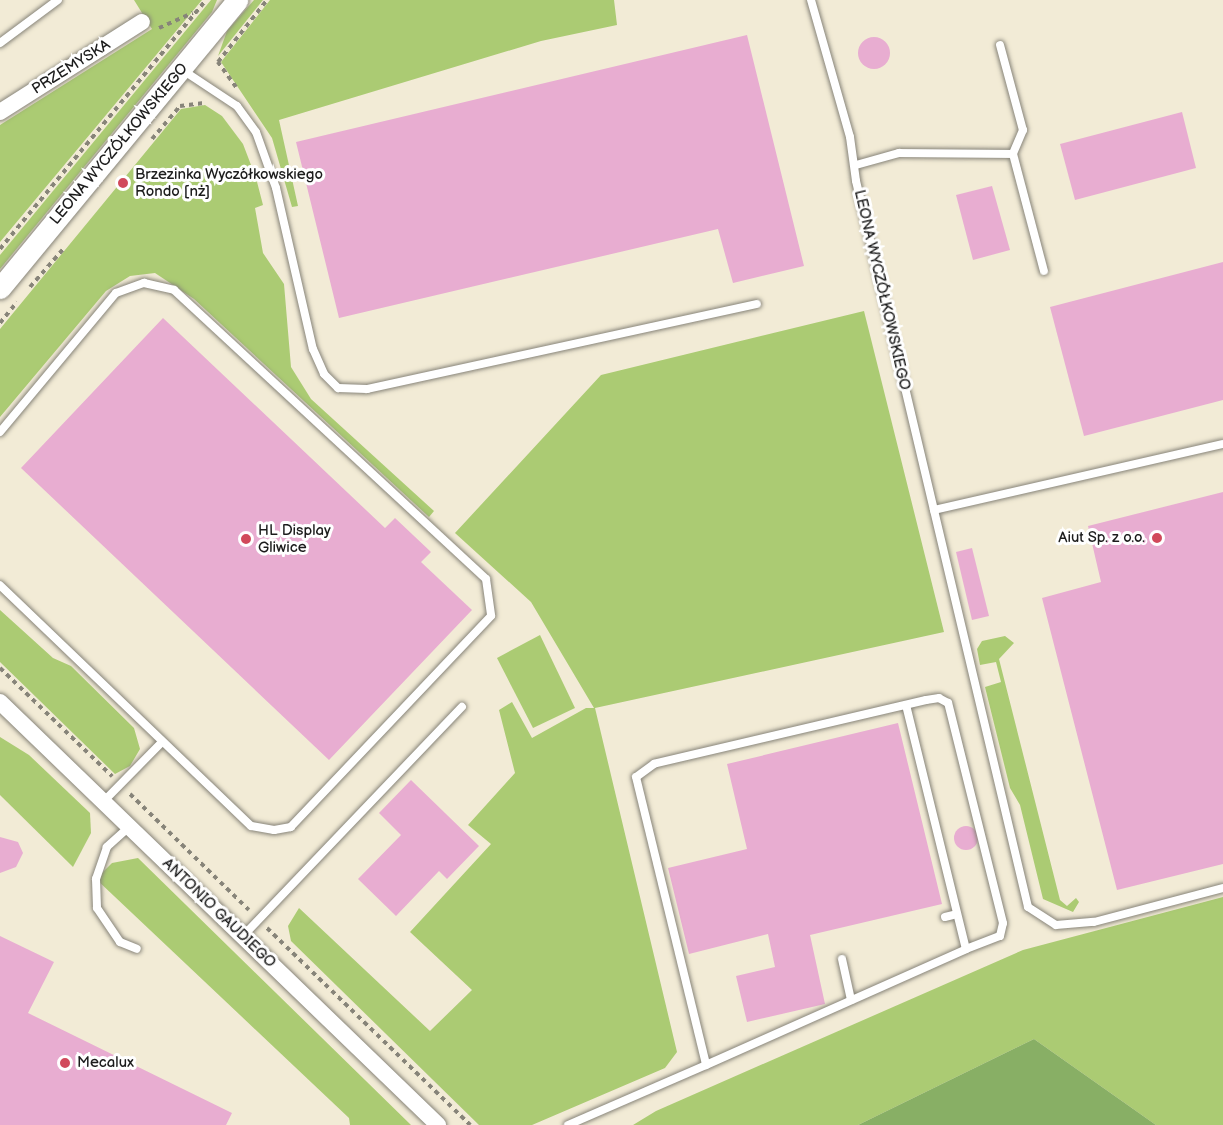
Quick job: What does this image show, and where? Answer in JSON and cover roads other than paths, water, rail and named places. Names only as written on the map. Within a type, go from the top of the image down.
[{"type":"street","name":"LEONA WYCZÓŁKOWSKIEGO","points":[[0,288],[237,0]]},
{"type":"street","name":"PRZEMYSKA","points":[[0,112],[138,25]]},
{"type":"street","name":"ANTONIO GAUDIEGO","points":[[0,702],[438,1125]]},
{"type":"lane","points":[[0,42],[58,0]]},
{"type":"lane","name":"LEONA WYCZÓŁKOWSKIEGO","points":[[811,0],[856,165],[856,181],[1028,907],[1056,925],[1094,922],[1223,888]]},
{"type":"lane","points":[[1000,45],[1023,130],[1013,154],[1044,271]]},
{"type":"lane","points":[[181,68],[237,106],[256,132],[276,188],[313,349],[324,374],[338,388],[367,388],[757,304]]},
{"type":"lane","points":[[856,165],[899,153],[1013,154]]},
{"type":"lane","points":[[0,432],[116,293],[144,283],[174,290],[486,579],[491,616],[291,827],[274,830],[251,826],[161,743],[0,585]]},
{"type":"lane","points":[[934,510],[1223,444]]},
{"type":"lane","points":[[568,1125],[706,1065],[966,949],[1000,936],[1003,923],[948,703],[939,698],[654,764],[636,777],[706,1065]]},
{"type":"lane","points":[[906,705],[966,949]]},
{"type":"lane","points":[[243,936],[462,707]]},
{"type":"lane","points":[[104,801],[161,743]]},
{"type":"lane","points":[[129,827],[107,847],[96,879],[97,908],[120,942],[137,949]]},
{"type":"lane","points":[[945,917],[957,914]]},
{"type":"lane","points":[[842,959],[851,1000]]},
{"type":"place","name":"Brzezinka Wyczółkowskiego Rondo [nż]","points":[[123,183]]},
{"type":"place","name":"Aiut Sp. z o.o.","points":[[1157,538]]},
{"type":"place","name":"HL Display Gliwice","points":[[246,539]]},
{"type":"place","name":"Mecalux","points":[[65,1063]]}]
